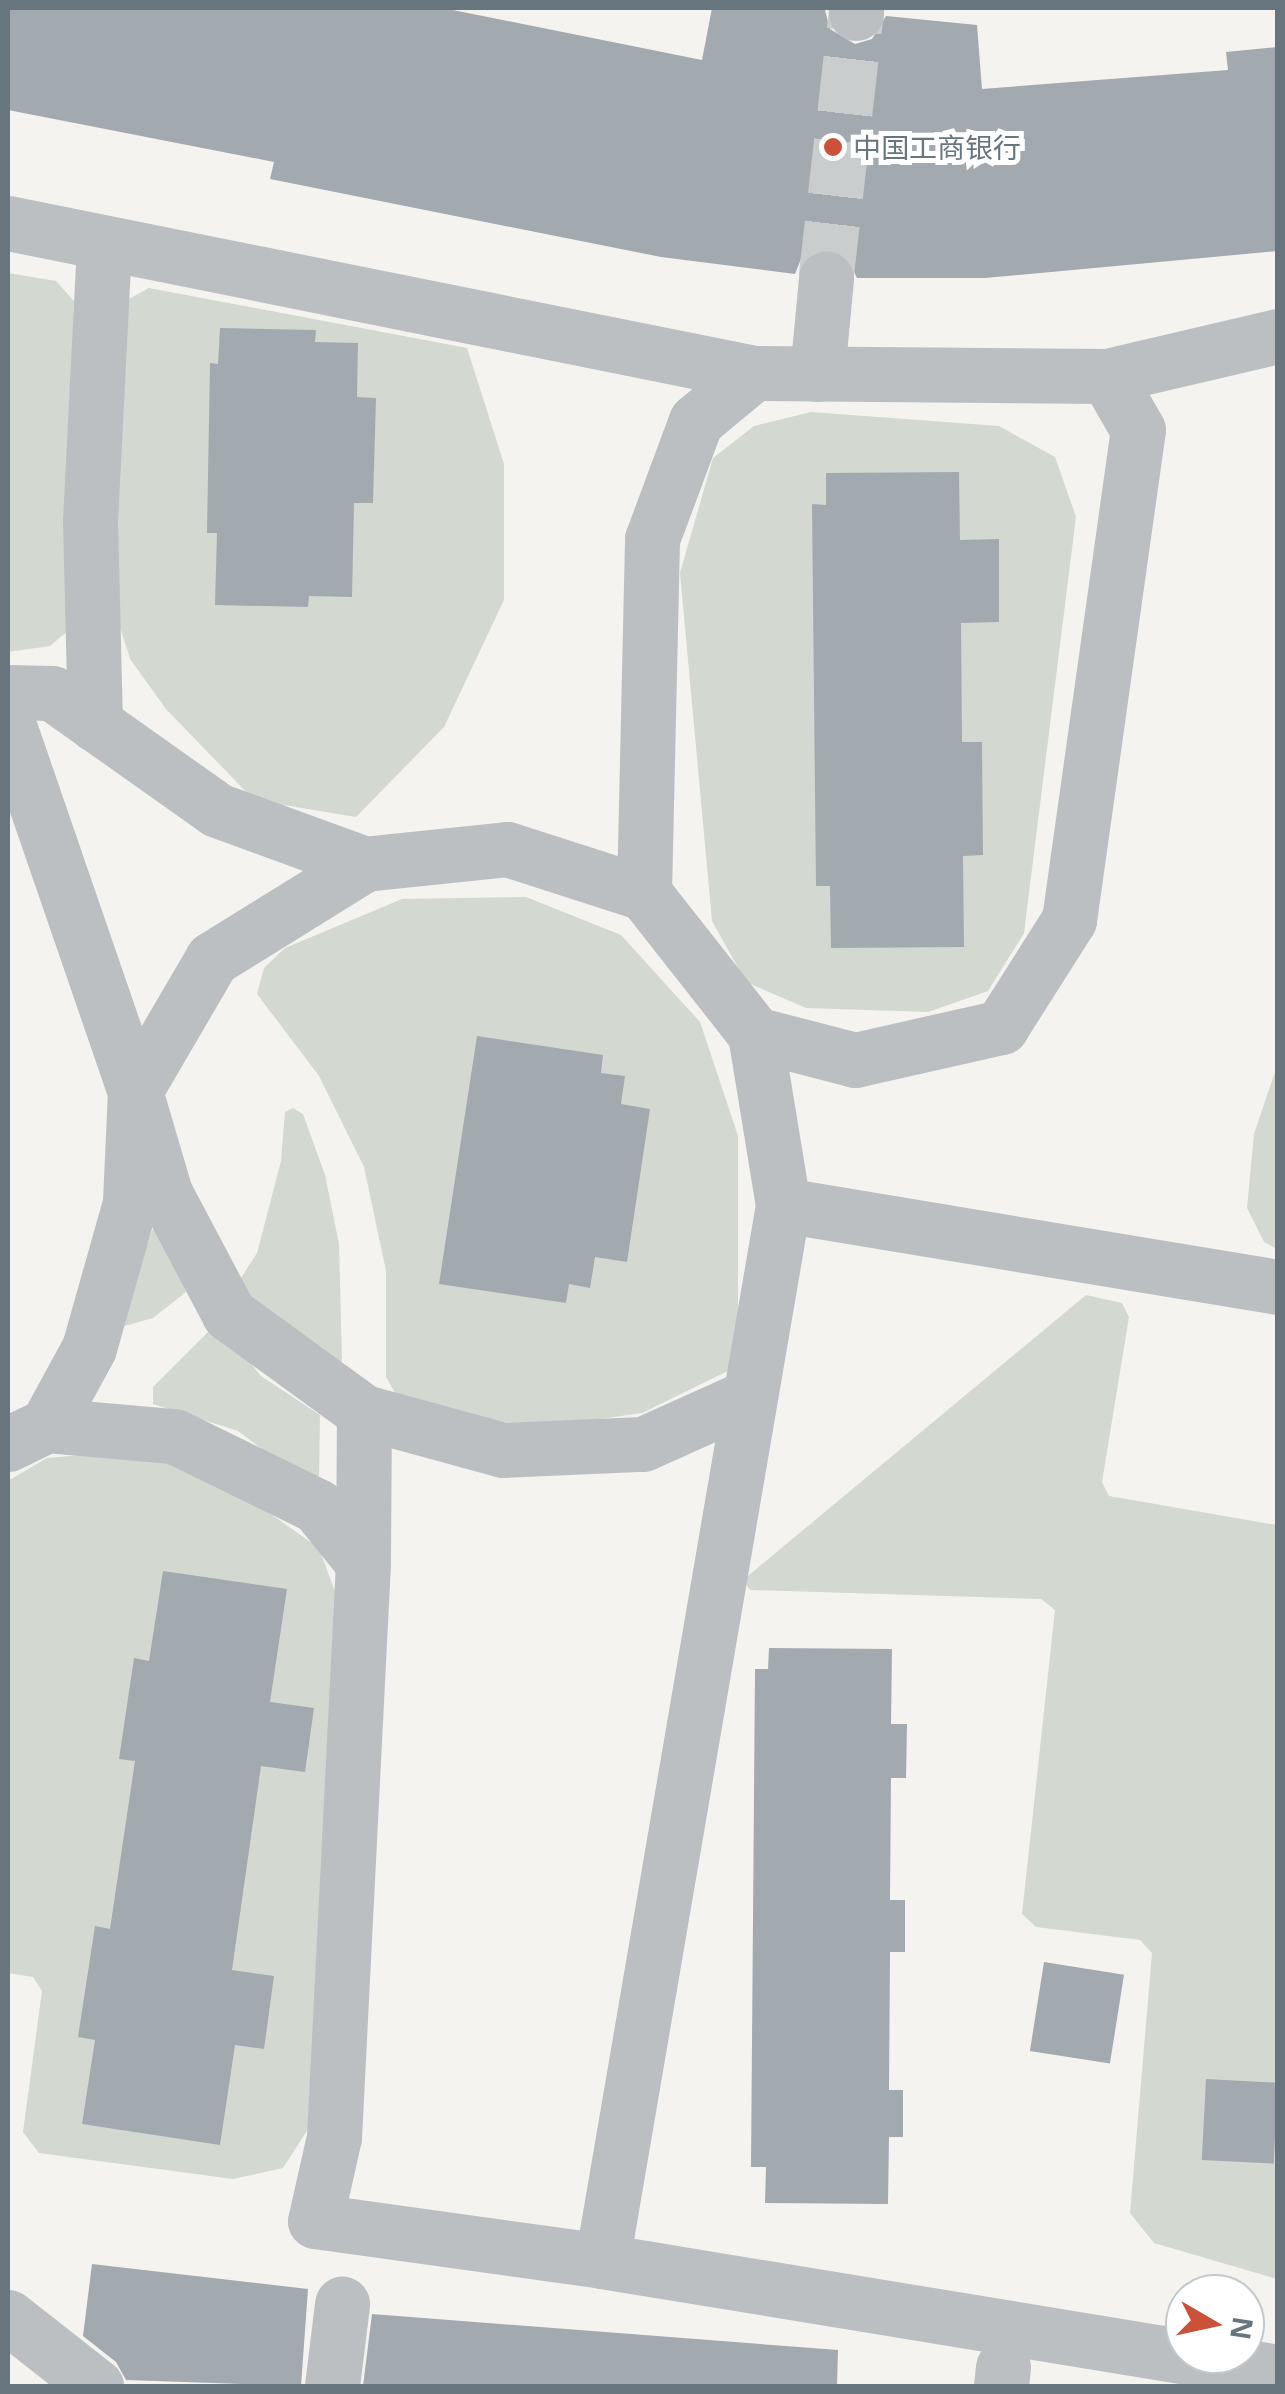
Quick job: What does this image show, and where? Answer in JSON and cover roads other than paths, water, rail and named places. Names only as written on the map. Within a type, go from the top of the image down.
[{"type":"lane","points":[[8,223],[754,373],[1107,376],[1278,336]]},
{"type":"lane","points":[[95,724],[90,521],[104,243]]},
{"type":"lane","points":[[817,374],[826,278]]},
{"type":"lane","points":[[644,893],[652,539],[696,421],[754,373]]},
{"type":"lane","points":[[755,1034],[855,1060],[1001,1026],[1069,920],[1138,430],[1107,376]]},
{"type":"lane","points":[[8,692],[52,693],[217,810],[365,864]]},
{"type":"lane","points":[[8,724],[135,1091],[165,1193],[229,1314],[364,1412],[503,1450],[642,1444],[750,1396]]},
{"type":"lane","points":[[27,1434],[89,1348],[130,1203],[135,1091],[212,959],[365,864],[507,849],[644,893],[755,1034],[783,1205],[602,2260]]},
{"type":"lane","points":[[783,1205],[1278,1287]]},
{"type":"lane","points":[[364,1412],[364,1563],[334,2137],[315,2221],[602,2260],[1278,2372]]},
{"type":"lane","points":[[27,1434],[174,1436],[317,1506],[364,1563]]},
{"type":"lane","points":[[332,2386],[342,2304]]},
{"type":"lane","points":[[8,2316],[96,2386]]},
{"type":"tunnel","points":[[826,278],[856,13]]},
{"type":"place","name":"中国工商银行","points":[[833,147]]}]
